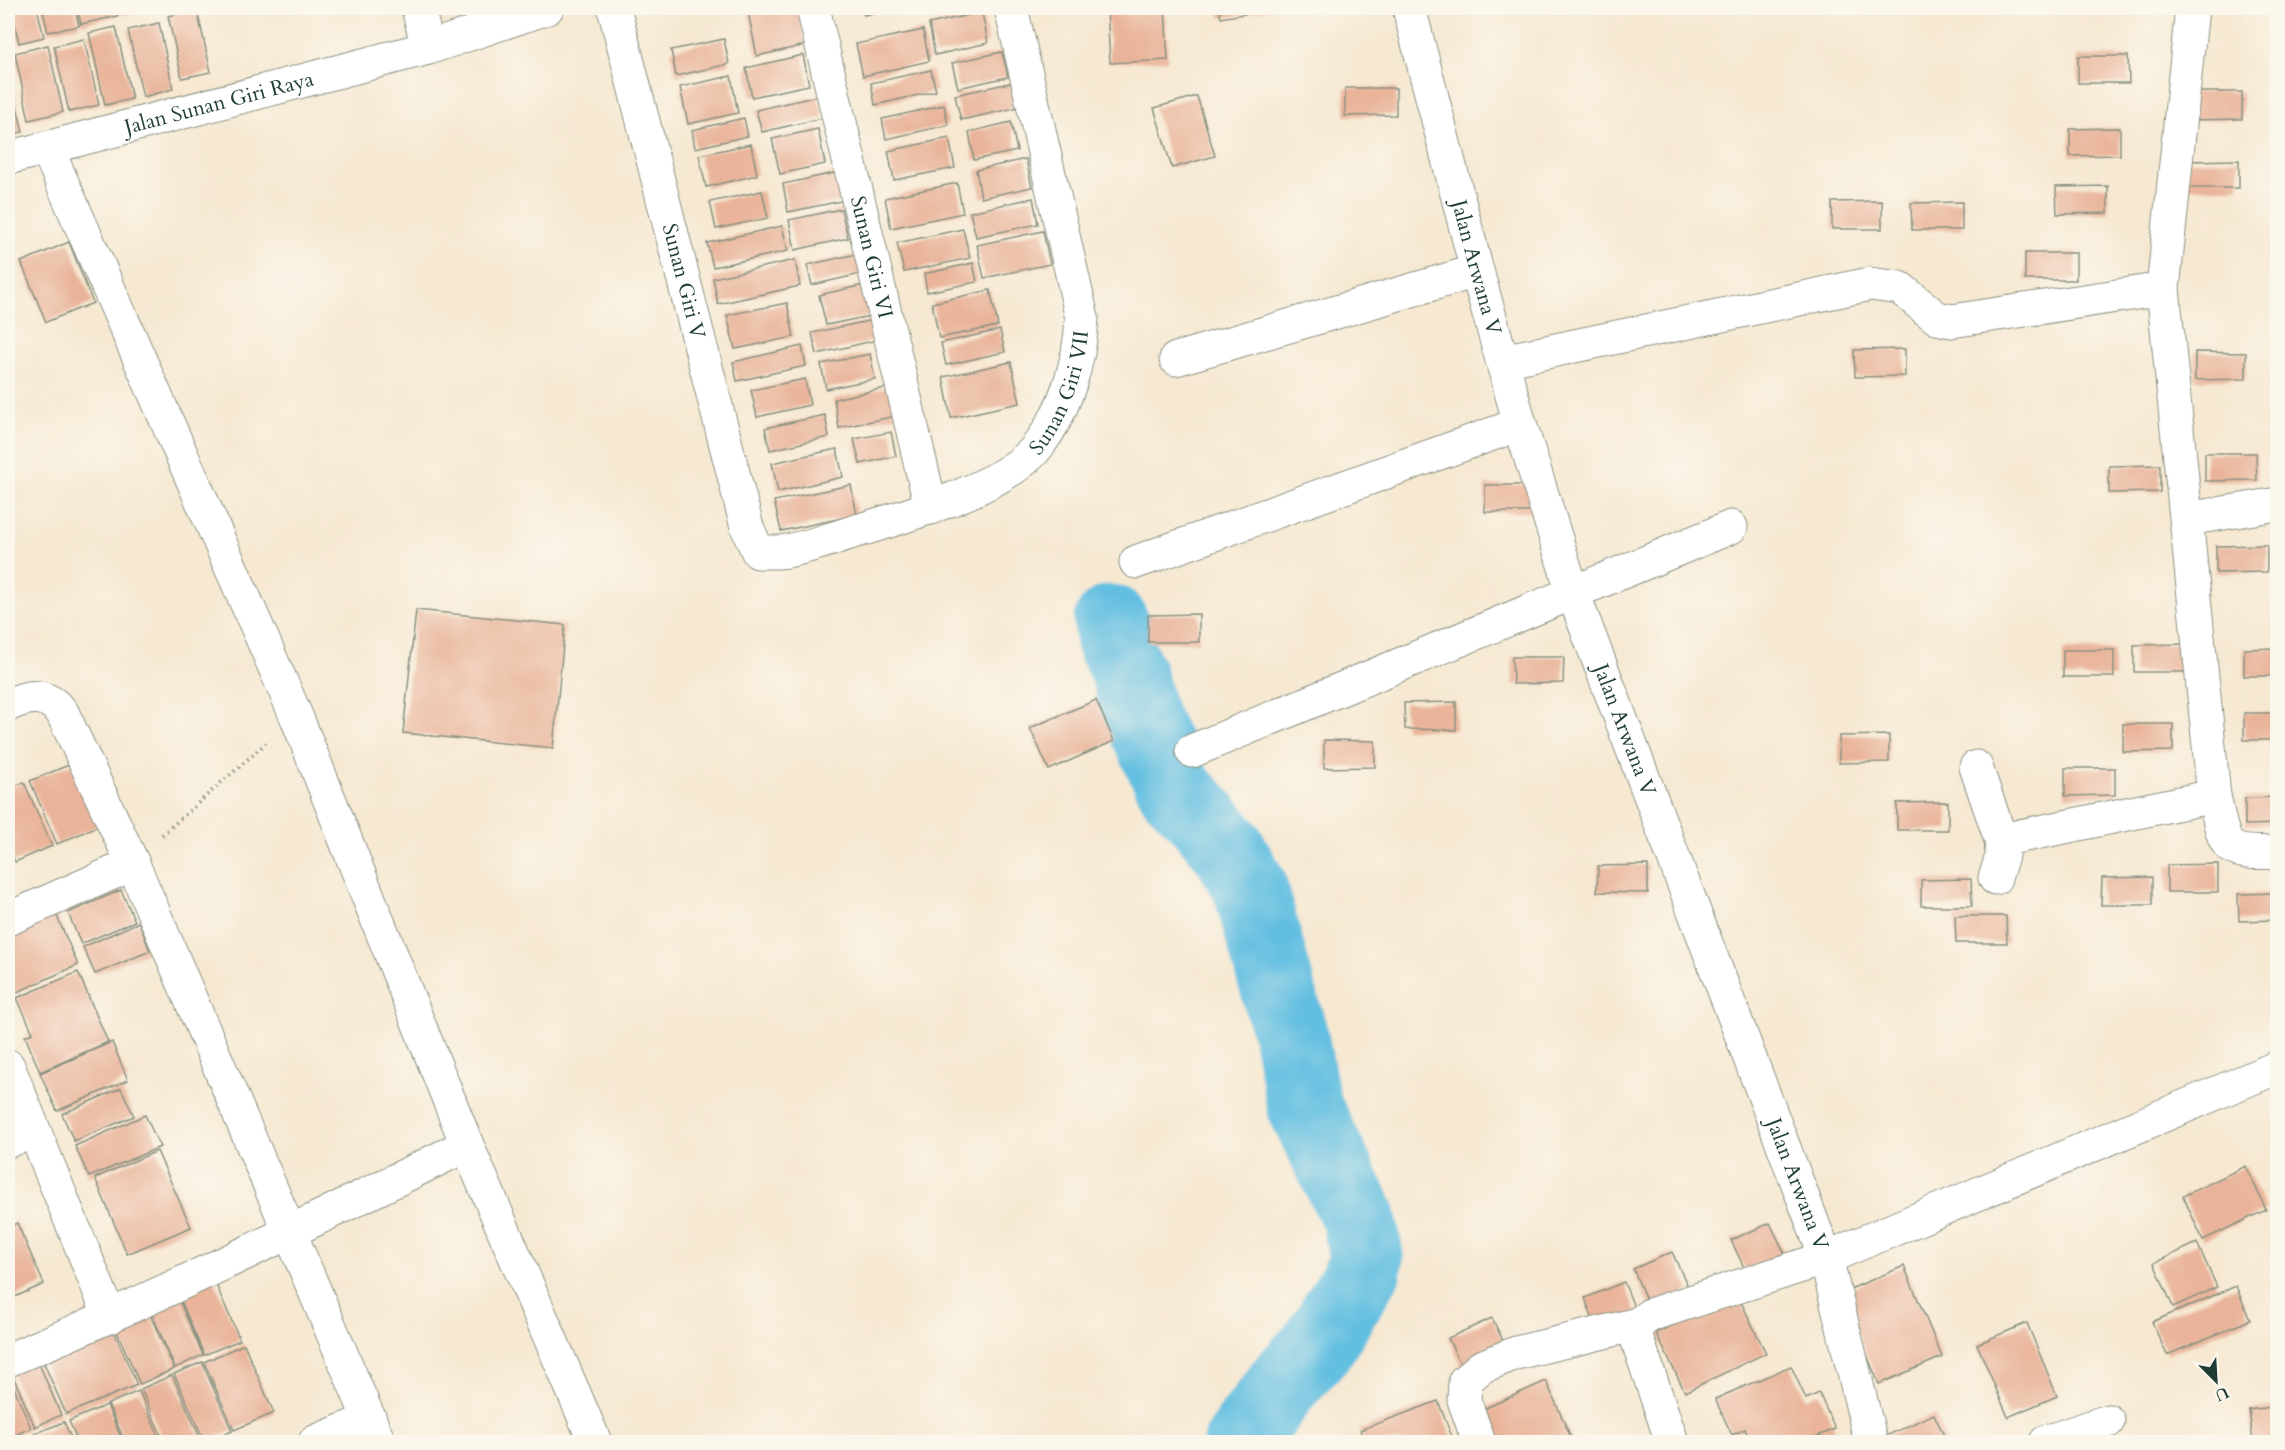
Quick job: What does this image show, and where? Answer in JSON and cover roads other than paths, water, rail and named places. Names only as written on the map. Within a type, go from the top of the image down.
[{"type":"street","points":[[418,8],[428,48]]},
{"type":"street","name":"Jalan Sunan Giri Raya","points":[[8,158],[428,48],[547,8]]},
{"type":"street","name":"Sunan Giri V","points":[[614,8],[747,526],[758,552]]},
{"type":"street","name":"Sunan Giri VI","points":[[813,8],[931,508]]},
{"type":"street","name":"Sunan Giri VII","points":[[758,552],[792,550],[931,508],[1011,470],[1037,447],[1057,412],[1077,362],[1082,318],[1011,8]]},
{"type":"street","name":"Jalan Arwana V","points":[[1409,8],[1477,271],[1520,424],[1573,593],[1826,1258],[1871,1443]]},
{"type":"street","points":[[2192,8],[2163,289],[2214,795],[2224,841],[2232,850],[2246,854],[2277,852]]},
{"type":"street","points":[[47,148],[297,718],[467,1145],[595,1443]]},
{"type":"street","points":[[1176,359],[1477,271]]},
{"type":"street","points":[[1503,361],[1870,284],[1900,288],[1936,318],[1952,321],[2163,289]]},
{"type":"street","points":[[1136,562],[1520,424]]},
{"type":"street","points":[[2187,519],[2277,504]]},
{"type":"street","points":[[1192,751],[1731,527]]},
{"type":"street","points":[[8,705],[33,696],[51,702],[62,712],[133,864],[375,1431],[315,1443]]},
{"type":"street","points":[[1976,767],[2001,840],[2002,856],[1995,878]]},
{"type":"street","points":[[2001,840],[2214,795]]},
{"type":"street","points":[[8,919],[133,864]]},
{"type":"street","points":[[8,1066],[21,1136],[110,1317]]},
{"type":"street","points":[[1479,1443],[1464,1400],[1465,1381],[1481,1367],[1516,1353],[1638,1324],[1650,1315],[1826,1258],[2277,1067]]},
{"type":"street","points":[[8,1360],[110,1317],[291,1232],[467,1145]]},
{"type":"street","points":[[1638,1324],[1636,1336],[1672,1443]]},
{"type":"street","points":[[2046,1443],[2108,1421]]},
{"type":"waterway","points":[[1111,622],[1113,641],[1129,675],[1139,713],[1175,789],[1199,813],[1228,848],[1250,887],[1291,1037],[1304,1106],[1359,1218],[1366,1256],[1364,1269],[1319,1344],[1283,1384],[1241,1442]]}]
